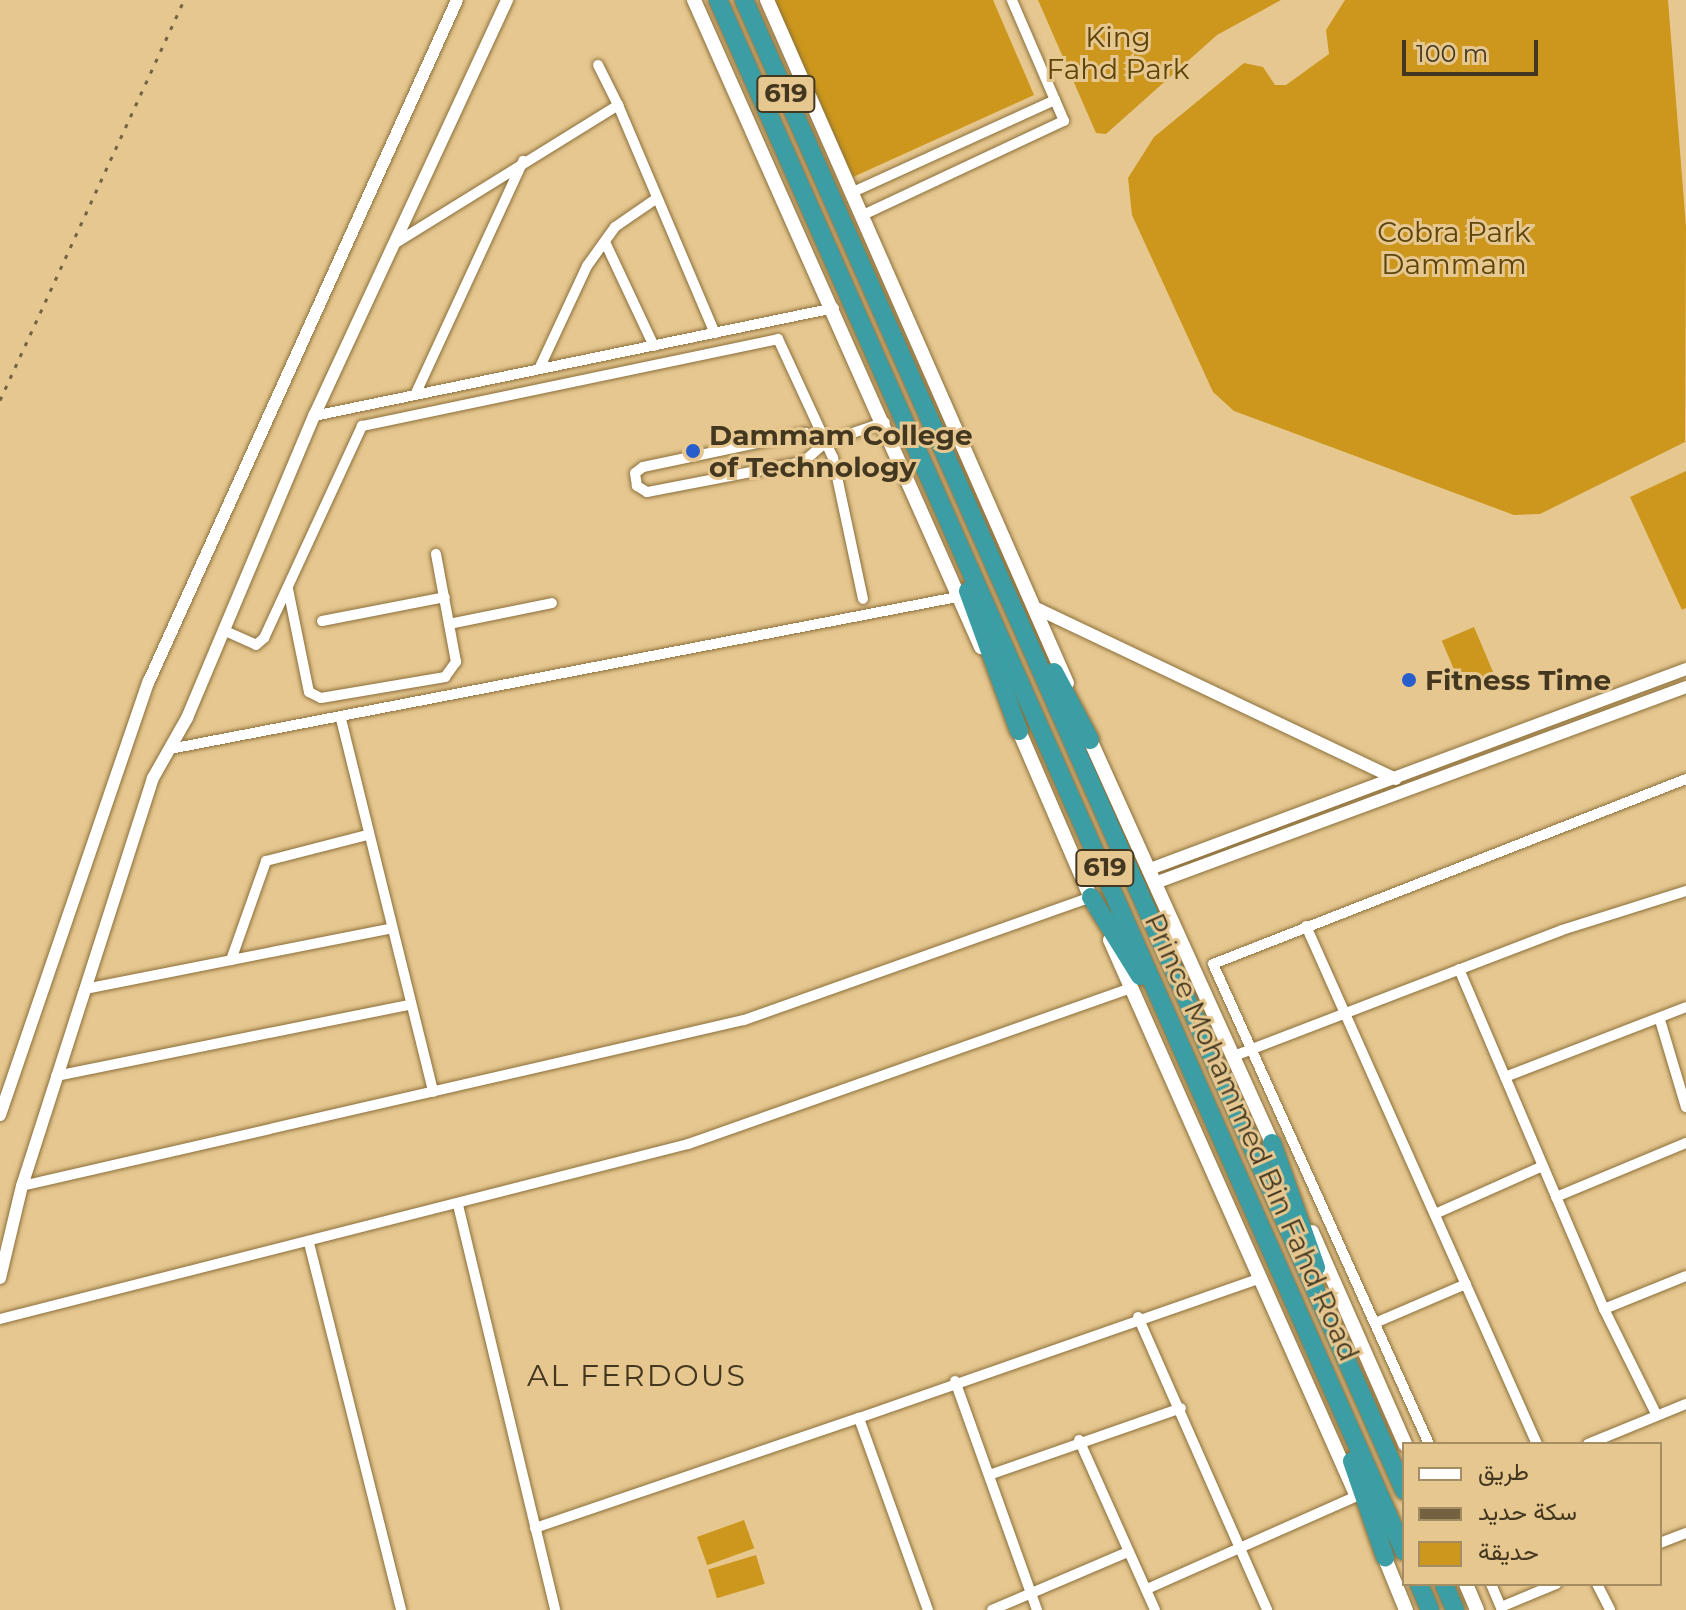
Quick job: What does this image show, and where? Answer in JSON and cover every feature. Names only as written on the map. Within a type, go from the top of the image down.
[{"type":"highway","name":"Prince Mohammed Bin Fahd Road","points":[[718,0],[1186,1065],[1402,1547]]},
{"type":"highway","name":"Prince Mohammed Bin Fahd Road","points":[[744,0],[961,484],[1206,1054],[1353,1371],[1402,1485]]},
{"type":"highway","points":[[913,442],[1019,731]]},
{"type":"highway","points":[[961,484],[1090,740]]},
{"type":"highway","points":[[1091,897],[1186,1065]]},
{"type":"highway","points":[[1272,1143],[1353,1371]]},
{"type":"highway","points":[[1284,1283],[1385,1557]]},
{"type":"highway","points":[[1420,1586],[1430,1610]]},
{"type":"highway","points":[[1445,1586],[1455,1610]]},
{"type":"main road","points":[[694,0],[885,422],[957,597],[1406,1610]]},
{"type":"main road","points":[[767,0],[1038,609],[1090,740],[1404,1442]]},
{"type":"main road","points":[[1467,1586],[1477,1610]]},
{"type":"street","points":[[0,1115],[149,681],[457,0]]},
{"type":"street","points":[[0,1278],[22,1186],[135,829],[314,416],[507,0]]},
{"type":"street","points":[[863,215],[1064,121],[1012,0]]},
{"type":"street","points":[[598,65],[715,333]]},
{"type":"street","points":[[853,192],[1055,100]]},
{"type":"street","points":[[392,245],[523,161],[618,105]]},
{"type":"street","points":[[415,395],[523,161]]},
{"type":"street","points":[[539,369],[605,242],[657,198]]},
{"type":"street","points":[[605,242],[654,346]]},
{"type":"street","points":[[314,416],[834,308]]},
{"type":"street","points":[[223,630],[256,645],[288,589],[362,426],[396,416],[778,339],[826,442],[863,599]]},
{"type":"street","points":[[826,442],[805,433],[643,467],[635,473],[637,486],[647,492],[803,462],[826,442],[885,422]]},
{"type":"street","points":[[288,589],[309,692],[321,698],[445,677],[456,662],[436,554]]},
{"type":"street","points":[[322,621],[445,597]]},
{"type":"street","points":[[170,749],[341,719],[957,597]]},
{"type":"street","points":[[449,624],[552,603]]},
{"type":"street","points":[[1038,609],[1395,779],[1408,789]]},
{"type":"street","points":[[1152,876],[1395,779],[1686,669]]},
{"type":"street","points":[[1152,876],[1408,789],[1686,687]]},
{"type":"street","points":[[341,719],[389,929],[433,1092]]},
{"type":"street","points":[[1428,1442],[1249,1050],[1213,964],[1686,779]]},
{"type":"street","points":[[231,960],[266,861],[367,835]]},
{"type":"street","points":[[1234,1056],[1348,1015],[1459,969],[1686,891]]},
{"type":"street","points":[[22,1186],[744,1020],[1091,897]]},
{"type":"street","points":[[1306,926],[1536,1442]]},
{"type":"street","points":[[85,989],[389,929]]},
{"type":"street","points":[[1459,969],[1604,1309],[1657,1416]]},
{"type":"street","points":[[0,1319],[309,1243],[688,1144],[1131,988]]},
{"type":"street","points":[[56,1076],[408,1005]]},
{"type":"street","points":[[1505,1077],[1660,1020],[1686,1007]]},
{"type":"street","points":[[1660,1020],[1686,1107]]},
{"type":"street","points":[[1556,1197],[1686,1143]]},
{"type":"street","points":[[1435,1214],[1543,1166]]},
{"type":"street","points":[[458,1205],[555,1610]]},
{"type":"street","points":[[309,1243],[401,1610]]},
{"type":"street","points":[[1604,1309],[1686,1276]]},
{"type":"street","points":[[535,1528],[859,1418],[1138,1317],[1258,1279]]},
{"type":"street","points":[[1375,1323],[1466,1284]]},
{"type":"street","points":[[1138,1317],[1181,1408],[1267,1610]]},
{"type":"street","points":[[955,1381],[992,1474],[1037,1610]]},
{"type":"street","points":[[1593,1442],[1686,1404]]},
{"type":"street","points":[[992,1474],[1079,1440],[1181,1408]]},
{"type":"street","points":[[859,1418],[928,1610]]},
{"type":"street","points":[[1079,1440],[1155,1610]]},
{"type":"street","points":[[1147,1589],[1239,1545],[1357,1496]]},
{"type":"street","points":[[1662,1542],[1686,1533]]},
{"type":"street","points":[[992,1610],[1128,1552]]},
{"type":"street","points":[[1492,1586],[1502,1608],[1552,1586]]},
{"type":"street","points":[[1598,1586],[1610,1610]]},
{"type":"green space","points":[[774,0],[993,0],[1034,95],[853,177]]},
{"type":"green space","name":"King Fahd Park","points":[[1038,0],[1281,0],[1217,35],[1106,134],[1096,133]]},
{"type":"green space","name":"Cobra Park Dammam","points":[[1345,0],[1668,0],[1686,227],[1685,442],[1540,514],[1514,515],[1234,411],[1213,392],[1132,215],[1128,178],[1154,137],[1244,63],[1263,67],[1275,85],[1286,85],[1329,54],[1326,30]]},
{"type":"green space","points":[[1686,471],[1686,608],[1682,610],[1630,497]]},
{"type":"green space","points":[[1474,627],[1496,679],[1464,693],[1442,641]]},
{"type":"green space","points":[[744,1520],[754,1548],[707,1565],[697,1537]]},
{"type":"green space","points":[[756,1555],[765,1584],[717,1598],[708,1570]]},
{"type":"railway","points":[[0,400],[184,0]]},
{"type":"place","name":"Dammam College of Technology","points":[[693,451]]},
{"type":"place","name":"Fitness Time","points":[[1409,680]]},
{"type":"district","name":"AL FERDOUS","points":[[637,1376]]}]
